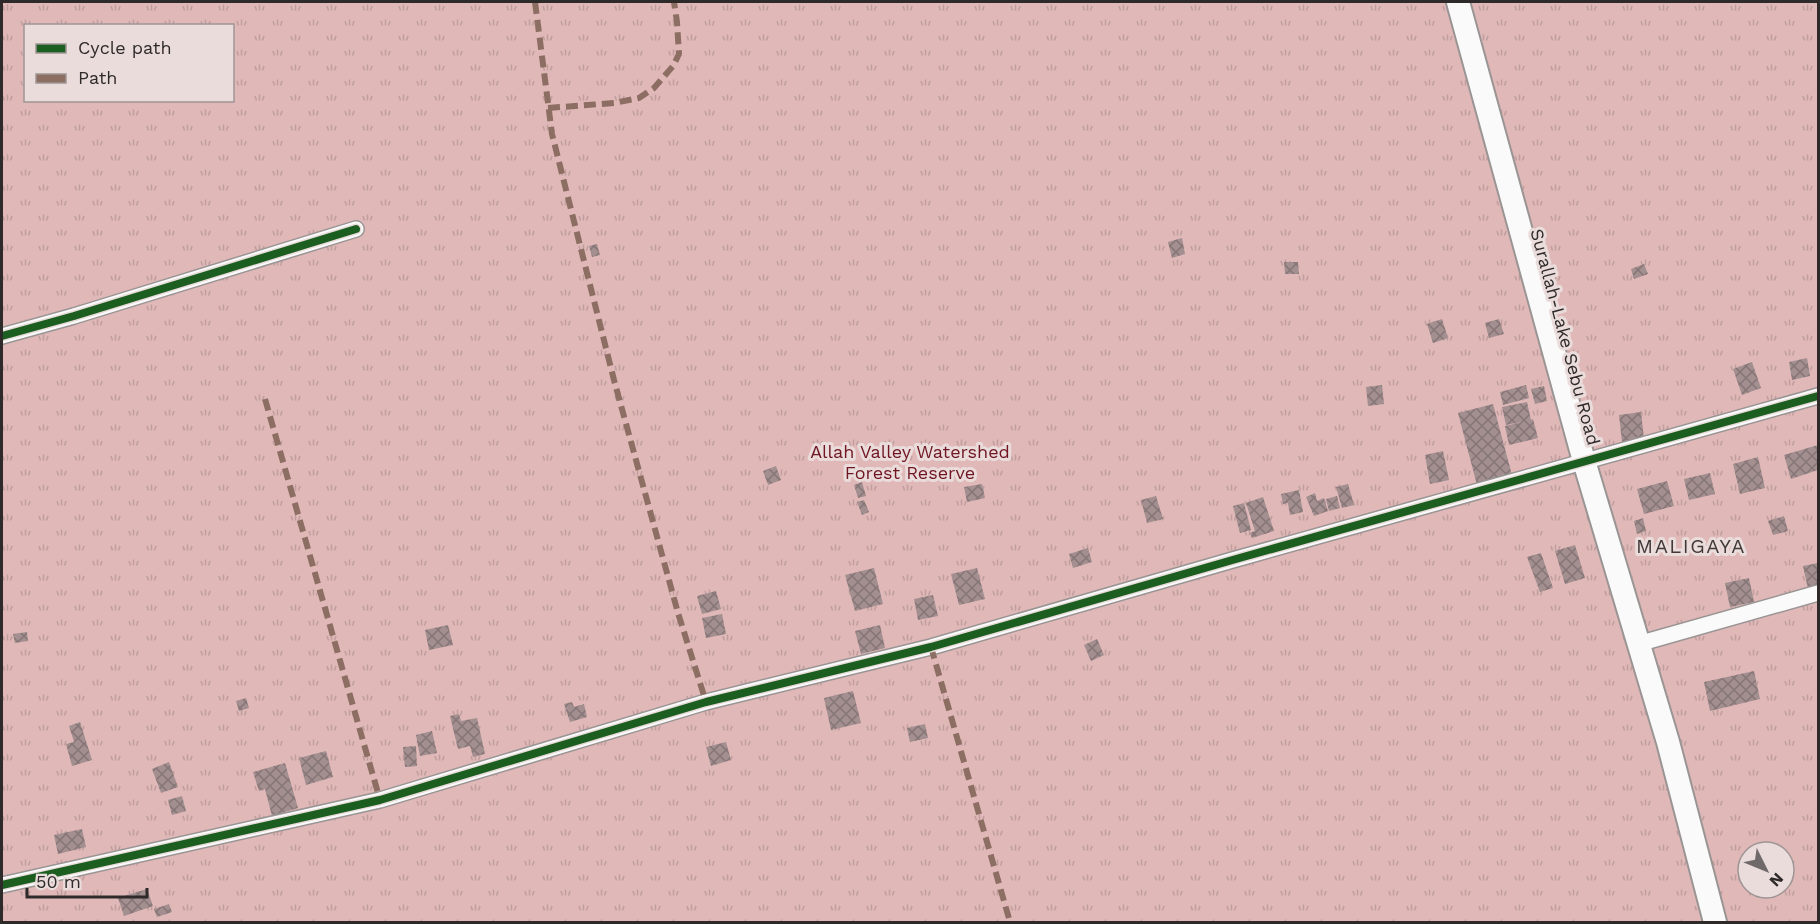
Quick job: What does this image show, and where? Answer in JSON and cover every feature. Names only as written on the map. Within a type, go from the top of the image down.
[{"type":"main road","name":"Surallah-Lake Sebu Road","points":[[1458,2],[1584,461],[1668,742],[1715,922]]},
{"type":"street","points":[[2,336],[357,229]]},
{"type":"street","points":[[2,885],[380,800],[706,702],[931,646],[1818,396]]},
{"type":"street","points":[[1638,644],[1818,593]]},
{"type":"green space","name":"Allah Valley Watershed Forest Reserve","points":[[2,2],[1818,2],[1818,922],[2,922]]},
{"type":"building","points":[[1182,238],[1185,254],[1172,258],[1168,242]]},
{"type":"building","points":[[597,244],[600,255],[592,257],[589,246]]},
{"type":"building","points":[[1284,262],[1298,262],[1299,274],[1285,274]]},
{"type":"building","points":[[1644,264],[1648,274],[1634,279],[1631,269]]},
{"type":"building","points":[[1442,319],[1448,338],[1433,343],[1427,324]]},
{"type":"building","points":[[1499,319],[1504,334],[1489,338],[1485,323]]},
{"type":"building","points":[[1807,358],[1810,376],[1792,380],[1789,362]]},
{"type":"building","points":[[1752,362],[1761,388],[1742,395],[1733,369]]},
{"type":"building","points":[[1382,385],[1384,404],[1368,406],[1366,387]]},
{"type":"building","points":[[1526,385],[1529,398],[1503,405],[1500,392]]},
{"type":"building","points":[[1544,386],[1547,401],[1535,404],[1531,389]]},
{"type":"building","points":[[1527,402],[1538,438],[1509,445],[1505,426],[1522,422],[1506,425],[1502,407]]},
{"type":"building","points":[[1493,404],[1512,475],[1477,485],[1458,413]]},
{"type":"building","points":[[1641,412],[1644,439],[1622,442],[1619,415]]},
{"type":"building","points":[[1818,445],[1818,470],[1791,479],[1784,455]]},
{"type":"building","points":[[1443,451],[1449,480],[1430,484],[1425,455]]},
{"type":"building","points":[[1758,457],[1765,488],[1740,494],[1733,464]]},
{"type":"building","points":[[776,466],[781,480],[768,485],[763,471]]},
{"type":"building","points":[[1710,473],[1715,494],[1689,500],[1684,479]]},
{"type":"building","points":[[1667,481],[1674,506],[1644,514],[1637,489]]},
{"type":"building","points":[[862,482],[866,496],[858,498],[854,485]]},
{"type":"building","points":[[982,484],[985,498],[967,502],[964,487]]},
{"type":"building","points":[[1348,484],[1354,505],[1342,508],[1336,487]]},
{"type":"building","points":[[1299,490],[1303,512],[1290,515],[1288,503],[1283,504],[1281,494]]},
{"type":"building","points":[[1315,493],[1317,501],[1324,498],[1328,511],[1314,516],[1306,497]]},
{"type":"building","points":[[1156,496],[1163,519],[1147,523],[1141,500]]},
{"type":"building","points":[[1337,496],[1340,508],[1329,511],[1326,499]]},
{"type":"building","points":[[1263,497],[1274,531],[1252,538],[1250,533],[1255,531],[1246,503]]},
{"type":"building","points":[[864,500],[869,512],[862,515],[857,502]]},
{"type":"building","points":[[1244,503],[1251,530],[1240,533],[1233,506]]},
{"type":"building","points":[[1784,516],[1788,531],[1773,535],[1768,521]]},
{"type":"building","points":[[1643,518],[1646,531],[1637,534],[1634,521]]},
{"type":"building","points":[[1575,545],[1585,578],[1565,584],[1555,551]]},
{"type":"building","points":[[1088,548],[1092,562],[1073,568],[1069,554]]},
{"type":"building","points":[[1541,553],[1553,588],[1540,592],[1527,557]]},
{"type":"building","points":[[1818,563],[1818,587],[1808,589],[1803,566]]},
{"type":"building","points":[[874,568],[883,604],[855,611],[845,575]]},
{"type":"building","points":[[977,568],[985,599],[959,605],[951,574]]},
{"type":"building","points":[[1749,578],[1754,602],[1730,607],[1725,583]]},
{"type":"building","points":[[716,591],[721,609],[702,614],[697,596]]},
{"type":"building","points":[[933,595],[938,616],[918,620],[914,599]]},
{"type":"building","points":[[722,614],[726,634],[706,638],[702,618]]},
{"type":"building","points":[[448,625],[453,645],[429,650],[425,630]]},
{"type":"building","points":[[880,625],[885,648],[861,654],[855,631]]},
{"type":"building","points":[[27,632],[28,641],[15,643],[13,634]]},
{"type":"building","points":[[1097,639],[1104,655],[1091,661],[1084,645]]},
{"type":"building","points":[[1754,671],[1760,699],[1710,711],[1704,682]]},
{"type":"building","points":[[853,691],[861,723],[831,730],[824,698]]},
{"type":"building","points":[[246,698],[249,708],[239,711],[236,701]]},
{"type":"building","points":[[572,702],[574,707],[584,704],[587,717],[570,722],[564,704]]},
{"type":"building","points":[[459,714],[461,721],[477,718],[485,754],[473,757],[470,746],[458,749],[450,716]]},
{"type":"building","points":[[80,722],[92,760],[72,766],[66,744],[74,742],[69,726]]},
{"type":"building","points":[[925,724],[928,738],[910,742],[907,728]]},
{"type":"building","points":[[432,731],[437,753],[420,756],[416,735]]},
{"type":"building","points":[[726,742],[731,760],[711,766],[706,747]]},
{"type":"building","points":[[416,746],[417,766],[405,767],[403,747]]},
{"type":"building","points":[[326,751],[333,777],[306,785],[299,758]]},
{"type":"building","points":[[169,762],[178,787],[161,793],[152,769]]},
{"type":"building","points":[[285,763],[298,808],[272,816],[265,789],[259,791],[253,772]]},
{"type":"building","points":[[182,796],[186,811],[172,815],[168,800]]},
{"type":"building","points":[[82,829],[86,847],[58,854],[54,835]]},
{"type":"building","points":[[147,889],[153,906],[124,916],[118,898]]},
{"type":"building","points":[[169,904],[172,912],[157,917],[154,909]]},
{"type":"marked path","points":[[535,2],[552,134],[614,380],[678,613],[706,702]]},
{"type":"marked path","points":[[548,108],[614,103],[639,98],[654,88],[673,66],[679,54],[674,2]]},
{"type":"marked path","points":[[265,399],[380,800]]},
{"type":"marked path","points":[[931,647],[1010,922]]},
{"type":"cycle path","points":[[2,336],[356,229]]},
{"type":"cycle path","points":[[2,885],[380,800],[706,702],[931,647],[1818,396]]},
{"type":"district","name":"MALIGAYA","points":[[1691,546]]}]
